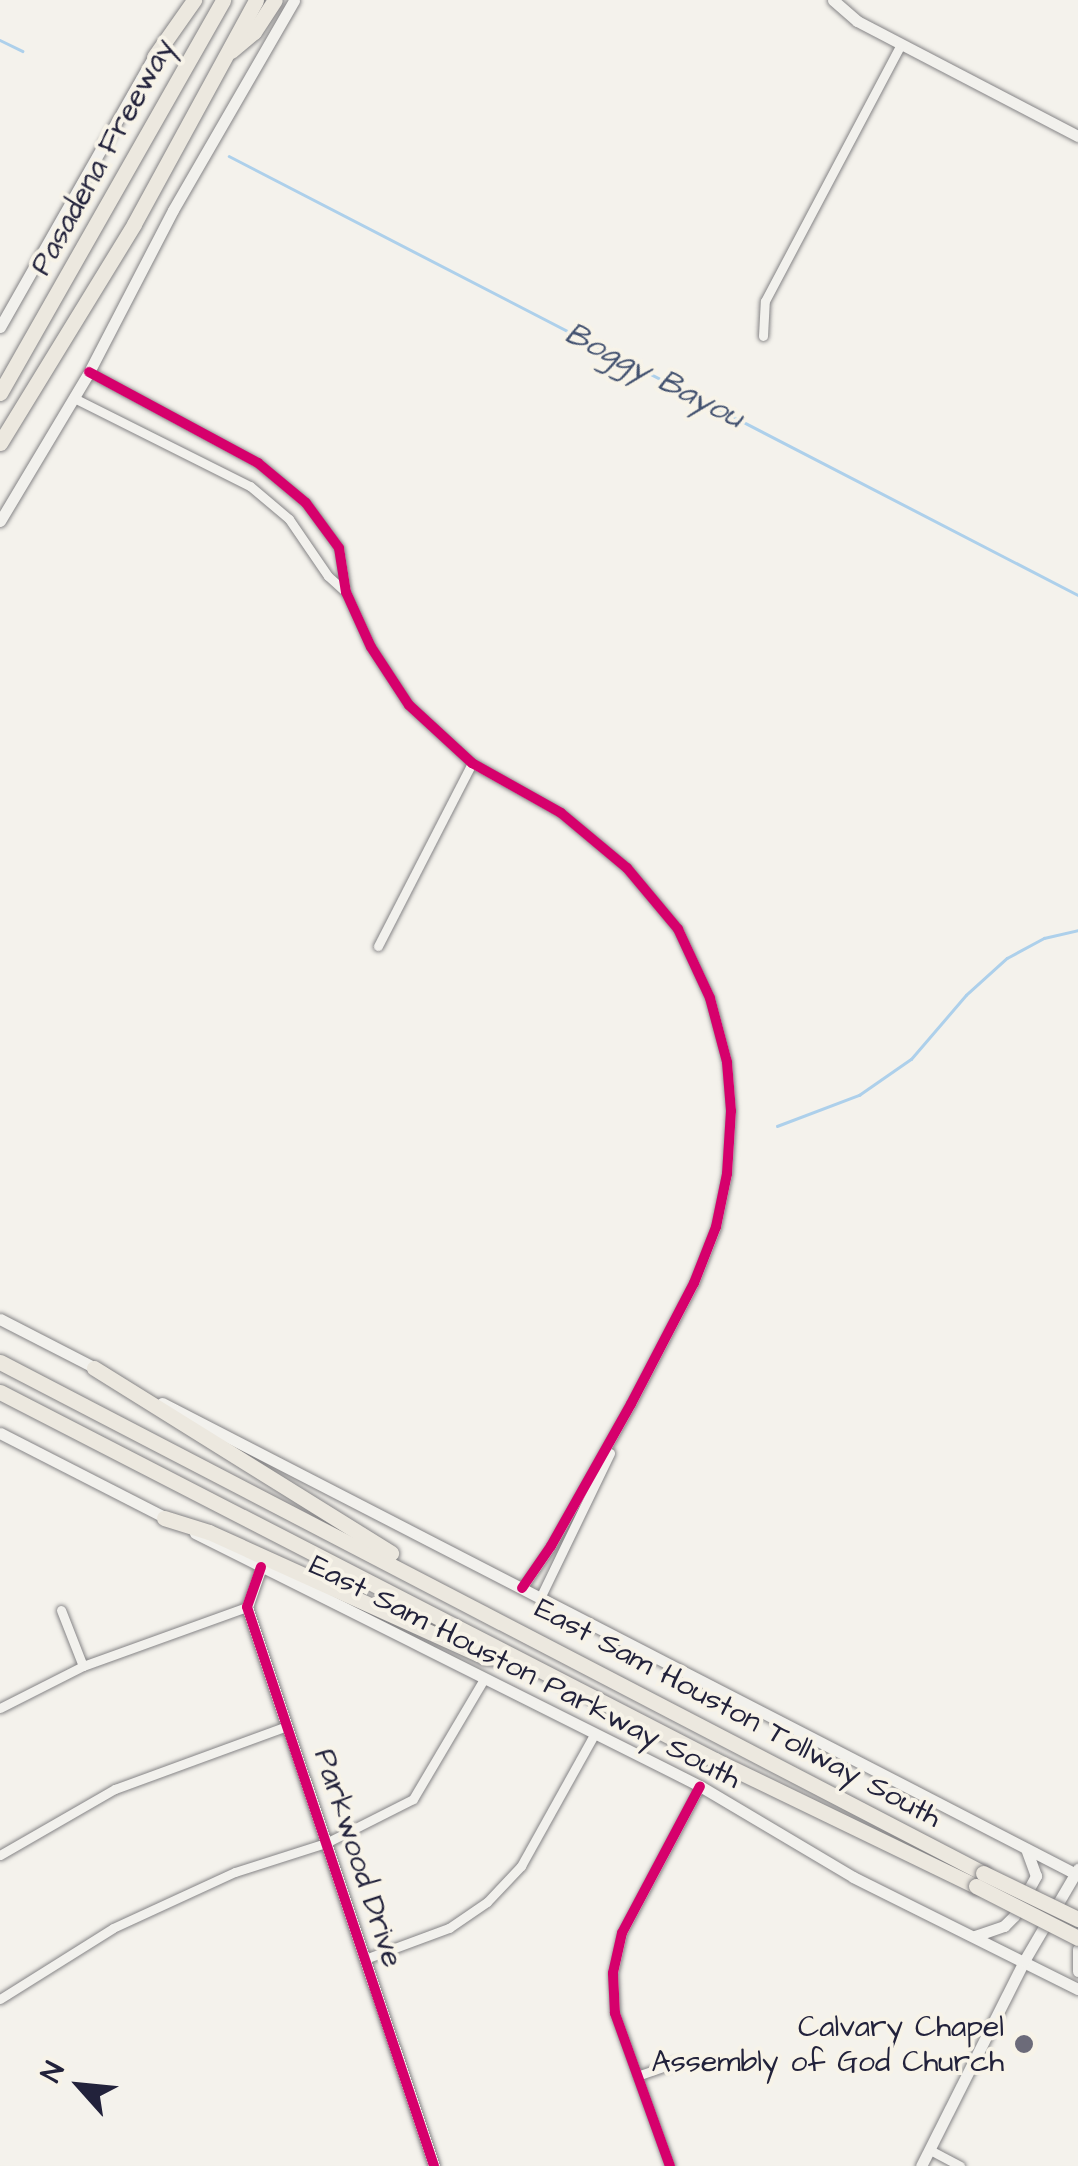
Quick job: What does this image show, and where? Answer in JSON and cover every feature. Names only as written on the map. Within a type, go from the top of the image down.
[{"type":"highway","points":[[154,56],[194,0]]},
{"type":"highway","name":"Pasadena Freeway","points":[[0,393],[223,0]]},
{"type":"highway","name":"Pasadena Freeway","points":[[0,443],[134,224],[256,0]]},
{"type":"highway","points":[[224,57],[254,32],[274,0]]},
{"type":"highway","name":"East Sam Houston Tollway South","points":[[0,1362],[470,1603],[979,1880],[1078,1938]]},
{"type":"highway","points":[[94,1368],[470,1603]]},
{"type":"highway","name":"East Sam Houston Tollway South","points":[[0,1392],[518,1660],[979,1880],[1078,1919]]},
{"type":"highway","points":[[164,1518],[209,1532],[484,1656],[518,1660]]},
{"type":"main road","points":[[0,327],[184,0]]},
{"type":"main road","points":[[0,521],[89,372],[211,144],[294,0]]},
{"type":"main road","points":[[833,0],[857,21],[1078,136]]},
{"type":"main road","points":[[0,1319],[1077,1872],[1024,1961],[922,2166]]},
{"type":"main road","name":"East Sam Houston Parkway South","points":[[2,1438],[700,1786],[854,1877],[1078,1989]]},
{"type":"main road","points":[[247,1607],[261,1566]]},
{"type":"main road","name":"Parkwood Drive","points":[[247,1607],[434,2166]]},
{"type":"main road","points":[[975,1936],[1004,1926],[1036,1876],[1033,1859],[1024,1848]]},
{"type":"main road","points":[[1078,1949],[1078,1971]]},
{"type":"street","points":[[763,336],[765,301],[901,44]]},
{"type":"street","points":[[89,372],[258,463],[306,503],[330,532],[344,561],[346,592],[370,647],[420,718],[472,763],[571,820],[644,885],[667,913],[695,962],[722,1042],[731,1134],[720,1212],[694,1283],[631,1404],[545,1556],[522,1588]]},
{"type":"street","points":[[74,398],[244,483],[288,519],[328,576],[346,592]]},
{"type":"street","points":[[244,483],[258,463]]},
{"type":"street","points":[[378,946],[472,763]]},
{"type":"street","points":[[540,1598],[631,1404]]},
{"type":"street","points":[[0,1708],[84,1666],[247,1607]]},
{"type":"street","points":[[61,1610],[84,1666]]},
{"type":"street","points":[[0,1999],[113,1928],[235,1872],[326,1842],[413,1798],[484,1679]]},
{"type":"street","points":[[0,1854],[116,1790],[287,1726]]},
{"type":"street","points":[[365,1959],[449,1928],[487,1902],[520,1866],[595,1734]]},
{"type":"street","points":[[670,2166],[616,2014],[613,1974],[619,1946],[700,1786]]},
{"type":"street","points":[[637,2076],[674,2063]]},
{"type":"street","points":[[930,2150],[960,2166]]},
{"type":"waterway","name":"Boggy Bayou","points":[[0,40],[23,51]]},
{"type":"waterway","name":"Boggy Bayou","points":[[229,156],[1078,595]]},
{"type":"waterway","points":[[777,1126],[859,1095],[911,1059],[966,995],[1007,958],[1044,938],[1078,930]]},
{"type":"cycle path","points":[[89,372],[258,463],[306,503],[339,548],[346,592],[371,647],[409,705],[472,763],[561,813],[627,868],[678,929],[710,998],[727,1062],[731,1111],[727,1174],[716,1227],[694,1283],[631,1404],[551,1546],[522,1588]]},
{"type":"cycle path","points":[[261,1567],[247,1607],[434,2166]]},
{"type":"cycle path","points":[[670,2166],[615,2013],[613,1973],[622,1933],[700,1786]]},
{"type":"place","name":"Calvary Chapel Assembly of God Church","points":[[1024,2044]]}]
